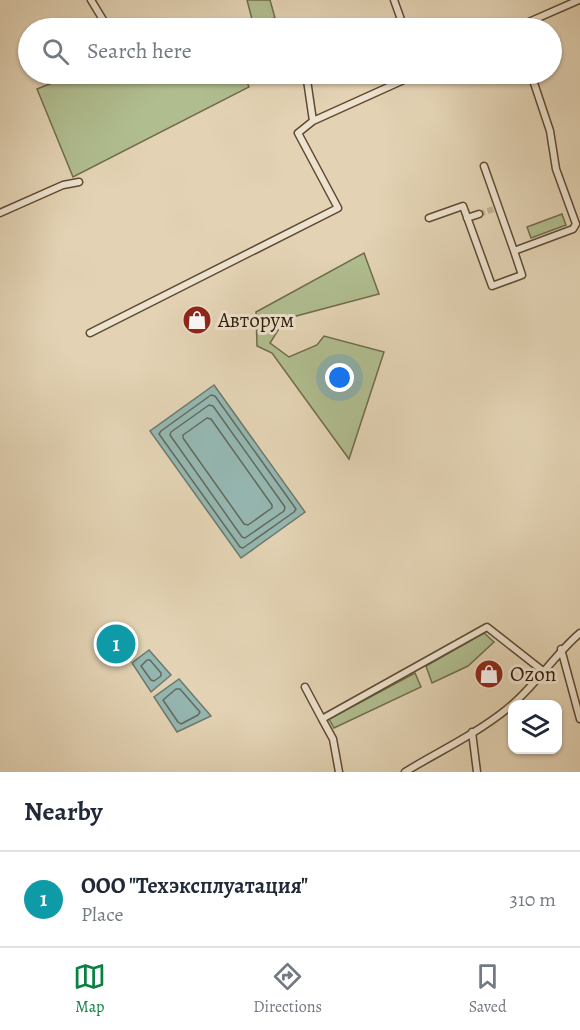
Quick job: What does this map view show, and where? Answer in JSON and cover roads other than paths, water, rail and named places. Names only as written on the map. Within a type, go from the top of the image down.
[{"type":"street","points":[[91,0],[102,18]]},
{"type":"street","points":[[394,0],[400,18]]},
{"type":"street","points":[[538,18],[579,0]]},
{"type":"street","points":[[308,84],[313,121]]},
{"type":"street","points":[[90,333],[338,208],[298,133],[313,121],[395,84]]},
{"type":"street","points":[[514,251],[573,229],[576,224],[556,169],[550,131],[534,84]]},
{"type":"street","points":[[429,218],[463,206],[492,286],[522,274],[496,208],[484,166]]},
{"type":"street","points":[[1,210],[63,185],[79,182]]},
{"type":"street","points":[[467,218],[479,214]]},
{"type":"street","points":[[322,719],[487,627],[543,671]]},
{"type":"street","points":[[405,772],[507,709],[561,649],[580,633]]},
{"type":"street","points":[[561,649],[580,719]]},
{"type":"street","points":[[305,687],[333,739],[339,772]]},
{"type":"street","points":[[472,732],[477,772]]},
{"type":"water","points":[[214,385],[305,512],[241,558],[150,431]]},
{"type":"water","points":[[149,650],[171,675],[151,692],[132,663]]},
{"type":"water","points":[[179,679],[211,716],[177,732],[154,697]]},
{"type":"tunnel","points":[[479,214],[494,209]]},
{"type":"place","name":"Авторум","points":[[197,320]]},
{"type":"place","name":"ООО \"Техэксплуатация\"","points":[[116,644]]},
{"type":"place","name":"Ozon","points":[[489,674]]}]
